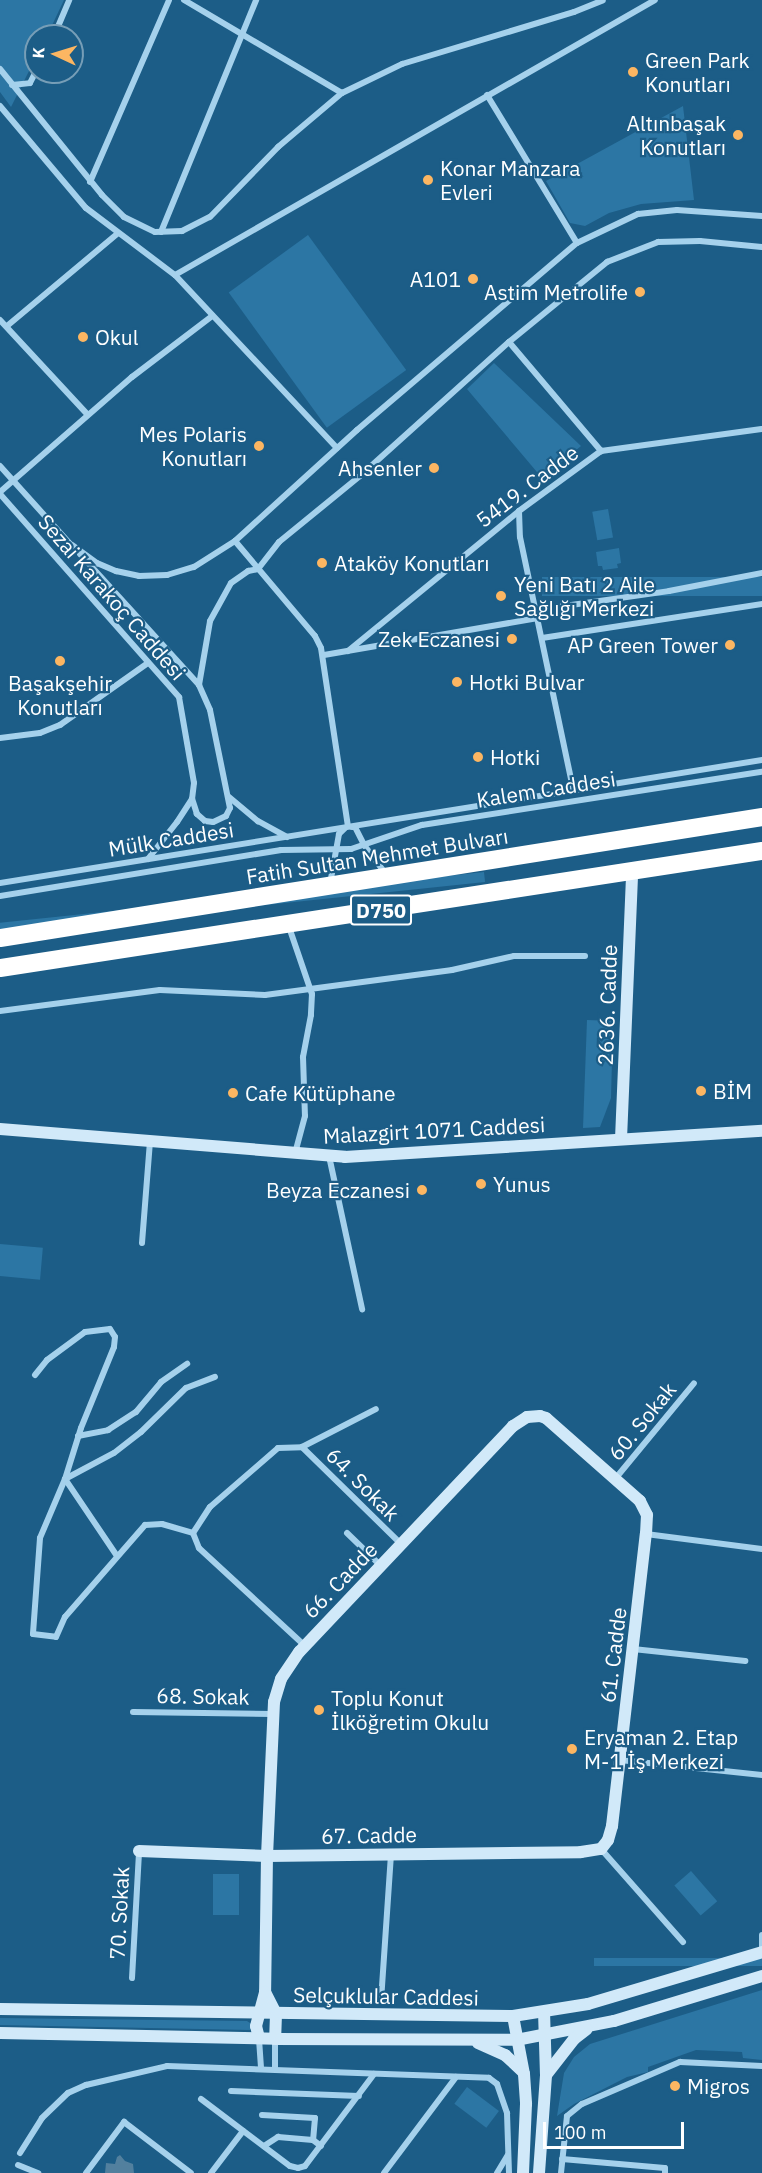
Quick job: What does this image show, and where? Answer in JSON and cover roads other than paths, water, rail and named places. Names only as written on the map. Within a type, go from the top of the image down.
[{"type":"highway","name":"Fatih Sultan Mehmet Bulvarı","points":[[0,938],[762,817]]},
{"type":"highway","name":"D750","points":[[0,968],[762,851]]},
{"type":"street","points":[[59,24],[69,0]]},
{"type":"street","points":[[90,182],[169,0]]},
{"type":"street","points":[[184,0],[342,93]]},
{"type":"street","points":[[161,232],[256,0]]},
{"type":"street","points":[[0,69],[90,182],[123,217],[155,232],[182,231],[210,217],[278,147],[342,93],[402,64],[574,12],[603,0]]},
{"type":"street","points":[[175,275],[655,0]]},
{"type":"street","points":[[12,85],[24,84]]},
{"type":"street","points":[[487,95],[577,243]]},
{"type":"street","points":[[0,106],[74,196],[117,234],[156,259],[175,275],[337,448]]},
{"type":"street","points":[[72,545],[97,563],[116,571],[139,576],[167,575],[194,567],[235,541],[337,448],[577,243],[638,214],[677,210],[762,216]]},
{"type":"street","points":[[7,326],[117,234]]},
{"type":"street","points":[[199,685],[210,621],[222,597],[238,577],[258,569],[279,542],[360,476],[509,342],[607,262],[625,253],[658,242],[700,241],[762,248]]},
{"type":"street","points":[[0,493],[132,377],[212,316]]},
{"type":"street","points":[[0,320],[88,415]]},
{"type":"street","points":[[509,342],[601,451]]},
{"type":"street","name":"5419. Cadde","points":[[348,651],[519,511],[601,451],[762,429]]},
{"type":"street","points":[[0,466],[199,685],[210,710],[230,808],[226,816],[213,822],[205,821],[197,814],[192,799]]},
{"type":"street","name":"Sezai Karakoç Caddesi","points":[[0,493],[179,697],[194,783],[192,799]]},
{"type":"street","points":[[519,511],[520,537],[573,789]]},
{"type":"street","points":[[235,541],[315,636],[324,655],[348,826]]},
{"type":"street","points":[[536,610],[669,591],[762,573]]},
{"type":"street","points":[[542,638],[762,604]]},
{"type":"street","points":[[324,655],[538,618]]},
{"type":"street","points":[[0,738],[39,733],[60,725],[148,663]]},
{"type":"street","name":"Kalem Caddesi","points":[[348,826],[762,760]]},
{"type":"street","name":"Kalem Caddesi","points":[[338,850],[364,845],[422,825],[762,772]]},
{"type":"street","points":[[229,797],[258,821],[287,837]]},
{"type":"street","points":[[148,859],[192,799]]},
{"type":"street","points":[[329,886],[338,850],[339,834],[348,826],[355,827],[364,845],[388,877]]},
{"type":"street","name":"Mülk Caddesi","points":[[0,883],[348,826]]},
{"type":"street","name":"Mülk Caddesi","points":[[0,896],[281,850],[338,850]]},
{"type":"street","name":"2636. Cadde","points":[[621,1139],[632,872]]},
{"type":"street","points":[[288,924],[310,988],[311,1015],[303,1057],[305,1116],[295,1153]]},
{"type":"street","points":[[0,1011],[160,990],[265,995],[452,970],[514,956],[585,956]]},
{"type":"street","name":"Malazgirt 1071 Caddesi","points":[[0,1129],[329,1156],[762,1131]]},
{"type":"street","points":[[142,1243],[150,1142]]},
{"type":"street","points":[[329,1156],[362,1309]]},
{"type":"street","points":[[35,1375],[47,1360],[85,1332],[110,1329],[115,1337],[114,1347],[78,1436],[65,1479],[40,1538],[33,1634],[56,1637],[65,1617],[145,1525],[162,1524],[193,1533]]},
{"type":"street","points":[[78,1436],[108,1430],[136,1412],[161,1382],[187,1364]]},
{"type":"street","points":[[65,1479],[114,1453],[141,1432],[186,1388],[215,1377]]},
{"type":"street","name":"60. Sokak","points":[[615,1479],[694,1383]]},
{"type":"street","points":[[193,1533],[210,1508],[278,1448],[303,1447],[376,1409]]},
{"type":"street","name":"66. Cadde","points":[[258,2014],[265,1992],[267,1856],[273,1714],[279,1684],[304,1645],[513,1426],[527,1417],[546,1418],[645,1508],[648,1518],[646,1534]]},
{"type":"street","name":"64. Sokak","points":[[303,1447],[401,1544]]},
{"type":"street","points":[[65,1479],[117,1556]]},
{"type":"street","points":[[193,1533],[199,1548],[304,1645]]},
{"type":"street","points":[[347,1533],[380,1565]]},
{"type":"street","points":[[646,1534],[762,1549]]},
{"type":"street","name":"61. Cadde","points":[[601,1849],[608,1840],[611,1830],[646,1534]]},
{"type":"street","points":[[633,1648],[745,1661]]},
{"type":"street","name":"68. Sokak","points":[[133,1712],[273,1714]]},
{"type":"street","points":[[620,1760],[762,1775]]},
{"type":"street","points":[[601,1849],[683,1942]]},
{"type":"street","name":"67. Cadde","points":[[139,1851],[267,1856],[581,1852],[601,1849]]},
{"type":"street","name":"70. Sokak","points":[[132,1978],[139,1851]]},
{"type":"street","points":[[381,2001],[391,1854]]},
{"type":"street","points":[[762,1935],[762,1952]]},
{"type":"street","name":"Selçuklular Caddesi","points":[[0,2009],[513,2016],[544,2013],[588,2004],[762,1952]]},
{"type":"street","name":"Selçuklular Caddesi","points":[[0,2033],[275,2039],[516,2040],[588,2027],[762,1976]]},
{"type":"street","name":"66. Cadde","points":[[265,1992],[276,2014]]},
{"type":"street","points":[[539,2173],[546,2075],[544,2013]]},
{"type":"street","points":[[258,2014],[256,2026],[261,2069]]},
{"type":"street","points":[[275,2069],[276,2014]]},
{"type":"street","points":[[513,2016],[523,2072],[526,2130],[523,2173]]},
{"type":"street","points":[[546,2075],[569,2045],[588,2027]]},
{"type":"street","points":[[471,2040],[504,2055],[523,2072]]},
{"type":"street","points":[[561,2173],[567,2116],[582,2103],[680,2062],[762,2066]]},
{"type":"street","points":[[20,2153],[42,2118],[68,2093],[86,2085],[167,2066],[275,2069],[489,2078],[497,2084],[507,2113],[509,2173]]},
{"type":"street","points":[[201,2099],[290,2166],[298,2168],[305,2166],[374,2074]]},
{"type":"street","points":[[384,2173],[456,2077]]},
{"type":"street","points":[[231,2091],[359,2096]]},
{"type":"street","points":[[262,2115],[315,2118],[313,2139]]},
{"type":"street","points":[[86,2173],[124,2122],[191,2173]]},
{"type":"street","points":[[211,2173],[243,2131]]},
{"type":"street","points":[[264,2146],[278,2137],[313,2139],[321,2146]]},
{"type":"street","points":[[496,2173],[508,2155]]},
{"type":"street","points":[[562,2159],[665,2168],[665,2173]]},
{"type":"street","points":[[18,2165],[38,2173]]},
{"type":"place","name":"Green Park Konutları","points":[[633,72]]},
{"type":"place","name":"Altınbaşak Konutları","points":[[738,135]]},
{"type":"place","name":"Konar Manzara Evleri","points":[[428,180]]},
{"type":"place","name":"A101","points":[[473,279]]},
{"type":"place","name":"Astim Metrolife","points":[[640,292]]},
{"type":"place","name":"Okul","points":[[83,337]]},
{"type":"place","name":"Mes Polaris Konutları","points":[[259,446]]},
{"type":"place","name":"Ahsenler","points":[[434,468]]},
{"type":"place","name":"Ataköy Konutları","points":[[322,563]]},
{"type":"place","name":"Yeni Batı 2 Aile Sağlığı Merkezi","points":[[501,596]]},
{"type":"place","name":"Zek Eczanesi","points":[[512,639]]},
{"type":"place","name":"AP Green Tower","points":[[730,645]]},
{"type":"place","name":"Başakşehir Konutları","points":[[60,661]]},
{"type":"place","name":"Hotki Bulvar","points":[[457,682]]},
{"type":"place","name":"Hotki","points":[[478,757]]},
{"type":"place","name":"BİM","points":[[701,1091]]},
{"type":"place","name":"Cafe Kütüphane","points":[[233,1093]]},
{"type":"place","name":"Yunus","points":[[481,1184]]},
{"type":"place","name":"Beyza Eczanesi","points":[[422,1190]]},
{"type":"place","name":"Toplu Konut İlköğretim Okulu","points":[[319,1710]]},
{"type":"place","name":"Eryaman 2. Etap M-1 İş Merkezi","points":[[572,1749]]},
{"type":"place","name":"Migros","points":[[675,2086]]}]
